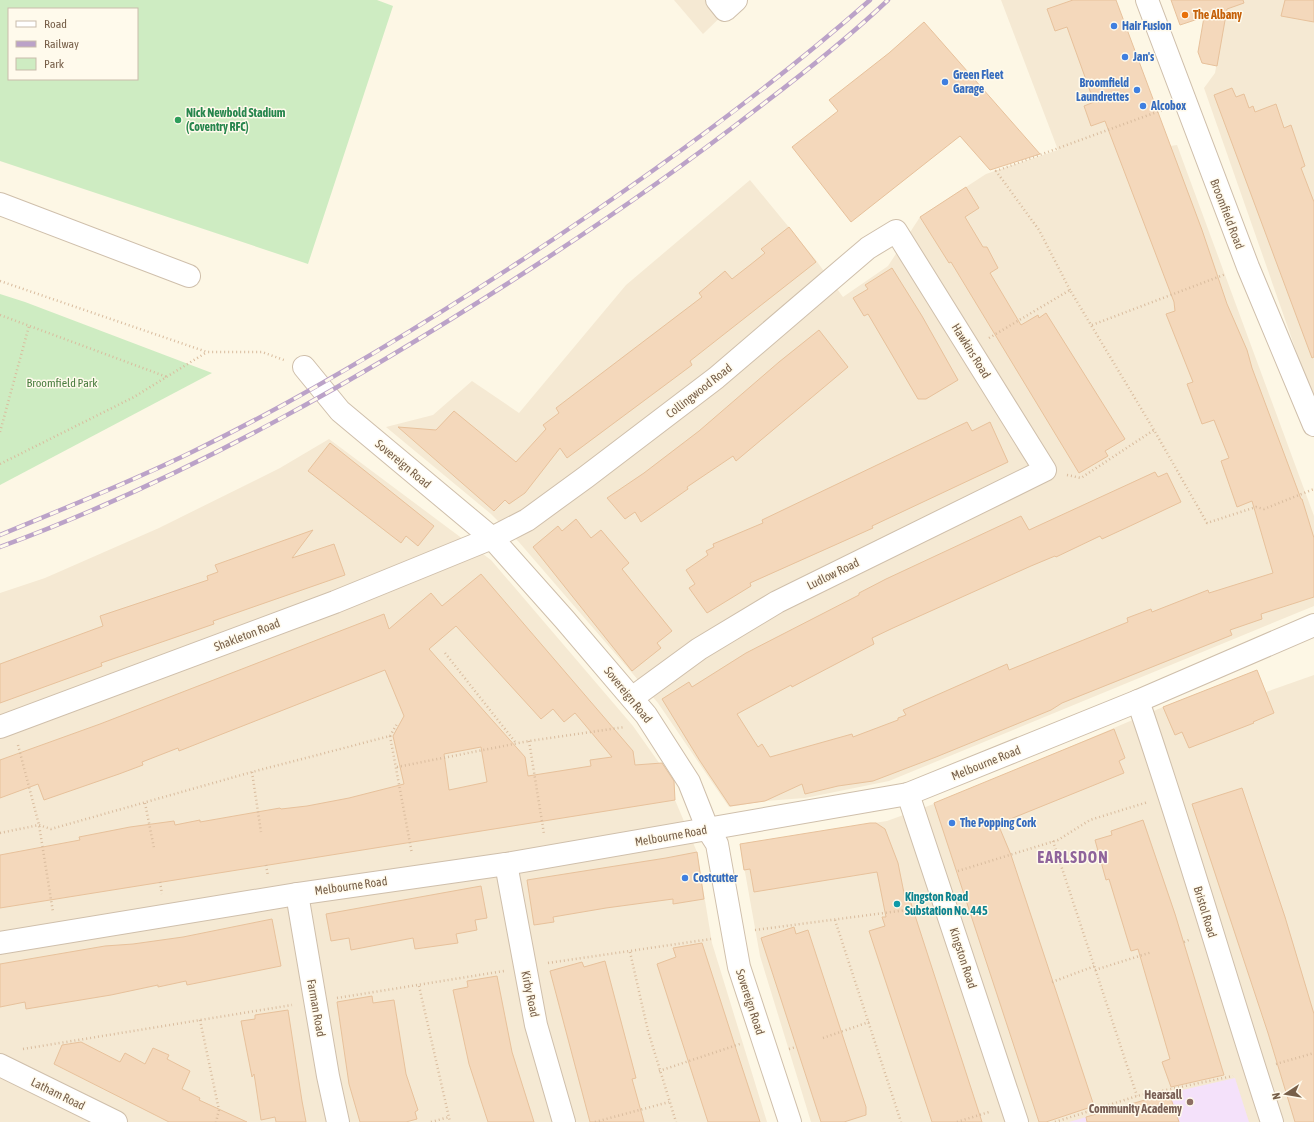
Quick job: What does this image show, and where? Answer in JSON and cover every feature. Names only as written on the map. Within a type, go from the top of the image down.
[{"type":"street","points":[[717,0],[725,10],[736,0]]},
{"type":"street","name":"Broomfield Road","points":[[1147,0],[1248,267],[1314,425]]},
{"type":"street","points":[[0,204],[189,276]]},
{"type":"street","name":"Hawkins Road","points":[[896,231],[1045,470]]},
{"type":"street","name":"Collingwood Road","points":[[492,538],[527,520],[599,468],[716,378],[868,248],[896,231]]},
{"type":"street","name":"Sovereign Road","points":[[304,367],[340,411],[492,538],[646,715],[689,782],[708,830],[717,844],[739,966],[790,1122]]},
{"type":"street","name":"Ludlow Road","points":[[632,698],[699,649],[777,602],[1045,470]]},
{"type":"street","name":"Shakleton Road","points":[[6,725],[335,602],[492,538]]},
{"type":"street","name":"Melbourne Road","points":[[0,943],[297,894],[506,864],[908,794],[1138,701],[1314,625]]},
{"type":"street","name":"Bristol Road","points":[[1138,701],[1170,795],[1211,932],[1272,1122]]},
{"type":"street","name":"Kingston Road","points":[[908,794],[1014,1114]]},
{"type":"street","name":"Kirby Road","points":[[506,864],[524,968],[536,1025],[564,1122]]},
{"type":"street","name":"Farman Road","points":[[297,894],[328,1076],[338,1122]]},
{"type":"street","name":"Latham Road","points":[[4,1067],[116,1122]]},
{"type":"path","points":[[1185,102],[996,170],[1039,230],[1070,290],[1154,430],[1207,523],[1256,507],[1264,509],[1314,490]]},
{"type":"path","points":[[1092,325],[1248,267]]},
{"type":"path","points":[[0,280],[208,352],[262,352],[304,367]]},
{"type":"path","points":[[969,349],[1030,316],[1070,290]]},
{"type":"path","points":[[0,314],[168,377]]},
{"type":"path","points":[[0,432],[29,326]]},
{"type":"path","points":[[0,464],[134,397],[208,352]]},
{"type":"path","points":[[1045,470],[1081,478],[1154,430]]},
{"type":"path","points":[[445,653],[516,743]]},
{"type":"path","points":[[397,767],[516,743],[633,726],[646,715]]},
{"type":"path","points":[[397,724],[390,736],[397,767],[415,876]]},
{"type":"path","points":[[6,725],[38,825],[56,934]]},
{"type":"path","points":[[0,833],[38,825],[51,829],[252,772],[390,736]]},
{"type":"path","points":[[529,741],[541,821],[549,856]]},
{"type":"path","points":[[252,772],[262,832]]},
{"type":"path","points":[[936,878],[1053,841],[1090,820],[1170,795]]},
{"type":"path","points":[[145,803],[154,848]]},
{"type":"path","points":[[1053,841],[1137,1096]]},
{"type":"path","points":[[4,1067],[17,1050],[315,1001],[703,941],[732,933],[914,910],[944,901]]},
{"type":"path","points":[[835,920],[870,1022],[901,1122]]},
{"type":"path","points":[[630,952],[648,1031],[659,1071],[676,1122]]},
{"type":"path","points":[[1052,982],[1152,952]]},
{"type":"path","points":[[418,986],[450,1122]]},
{"type":"path","points":[[200,1020],[219,1110],[216,1122]]},
{"type":"path","points":[[823,1038],[870,1022]]},
{"type":"path","points":[[659,1071],[762,1037]]},
{"type":"path","points":[[1055,1122],[1137,1096],[1255,1071],[1314,1052]]},
{"type":"path","points":[[595,1122],[669,1102]]},
{"type":"path","points":[[957,1122],[1014,1114]]},
{"type":"path","points":[[431,1122],[449,1116]]},
{"type":"shaded area","points":[[674,0],[738,0],[703,34]]},
{"type":"shaded area","points":[[1001,0],[1115,0],[1170,146],[1177,145],[1314,516],[1314,606],[889,781],[805,798],[765,801],[729,807],[658,703],[518,541],[491,514],[386,427],[433,415],[472,381],[519,413],[626,285],[750,180],[815,259],[843,297],[888,266],[920,217],[986,174],[1058,150]]},
{"type":"shaded area","points":[[1228,0],[1314,0],[1314,402],[1204,88],[1215,73]]},
{"type":"shaded area","points":[[329,439],[491,560],[633,726],[674,784],[675,800],[697,852],[712,943],[767,1122],[0,1122],[0,593],[45,578],[159,528],[280,468]]},
{"type":"shaded area","points":[[1257,670],[1266,692],[1314,675],[1314,1122],[811,1122],[760,956],[740,844],[887,821],[950,798],[1163,707]]},
{"type":"shaded area","name":"Hearsall Community Academy","points":[[1235,1078],[1249,1122],[1069,1122],[1169,1093]]},
{"type":"green space","name":"Nick Newbold Stadium (Coventry RFC)","points":[[0,0],[377,0],[393,6],[308,264],[0,161]]},
{"type":"green space","name":"Broomfield Park","points":[[0,294],[25,302],[212,373],[0,485]]},
{"type":"building","points":[[1073,0],[1116,0],[1202,230],[1227,304],[1247,350],[1252,368],[1302,499],[1314,538],[1314,597],[1261,614],[1262,619],[1230,630],[1232,635],[1062,703],[1051,710],[936,757],[873,781],[838,786],[805,794],[802,784],[765,801],[730,806],[662,699],[689,682],[692,687],[746,653],[859,595],[859,593],[886,579],[1021,516],[1029,530],[1155,472],[1158,477],[1167,473],[1181,502],[1102,539],[1100,536],[1056,557],[1055,556],[1031,566],[872,638],[874,644],[792,687],[791,685],[737,714],[758,747],[762,744],[770,757],[852,734],[853,737],[898,720],[898,718],[906,715],[903,710],[1007,664],[1009,670],[1128,622],[1127,618],[1151,609],[1152,612],[1208,590],[1209,593],[1273,573],[1252,501],[1237,507],[1221,461],[1229,458],[1214,420],[1202,424],[1187,384],[1193,382],[1166,314],[1175,311],[1174,302],[1105,121],[1091,126],[1084,106],[1094,102],[1067,27],[1055,31],[1047,9]]},
{"type":"building","points":[[1171,0],[1243,0],[1244,3],[1227,9],[1217,66],[1202,63],[1198,52],[1204,17],[1180,25]]},
{"type":"building","points":[[1285,0],[1314,0],[1314,22],[1281,16]]},
{"type":"building","points":[[924,22],[1040,154],[990,170],[960,136],[851,222],[792,147],[838,111],[829,100],[889,53]]},
{"type":"building","points":[[1232,88],[1236,97],[1244,94],[1249,108],[1253,106],[1255,112],[1276,104],[1284,128],[1291,125],[1305,166],[1301,168],[1314,202],[1314,357],[1312,358],[1214,95]]},
{"type":"building","points":[[966,187],[979,208],[965,217],[983,247],[987,247],[998,268],[990,273],[1021,325],[1038,315],[1039,318],[1046,313],[1125,439],[1105,451],[1108,456],[1079,473],[951,262],[949,263],[920,217]]},
{"type":"building","points":[[789,227],[816,262],[690,361],[692,365],[567,458],[560,448],[525,493],[509,504],[505,500],[494,511],[398,427],[436,430],[454,411],[516,462],[546,429],[543,425],[559,413],[556,408],[702,297],[699,293],[725,271],[732,279],[765,253],[761,249]]},
{"type":"building","points":[[892,268],[922,316],[958,380],[926,399],[918,399],[868,314],[864,316],[853,298],[868,289],[865,285]]},
{"type":"building","points":[[819,330],[848,367],[736,461],[733,456],[687,487],[688,489],[641,522],[635,512],[625,519],[607,498],[644,473],[699,431],[779,362]]},
{"type":"building","points":[[967,422],[972,431],[990,422],[1008,462],[872,526],[873,528],[750,583],[751,586],[707,613],[689,588],[695,584],[686,570],[708,555],[706,551],[714,547],[713,544],[763,523],[762,520]]},
{"type":"building","points":[[330,443],[434,526],[418,546],[406,536],[401,543],[308,471]]},
{"type":"building","points":[[576,519],[591,538],[601,530],[629,563],[622,569],[672,631],[657,643],[661,648],[632,671],[533,547],[558,526],[562,531]]},
{"type":"building","points":[[313,530],[292,558],[334,544],[345,575],[213,621],[214,624],[101,663],[102,666],[0,703],[0,664],[103,626],[100,616],[208,580],[207,576],[218,572],[215,565]]},
{"type":"building","points":[[481,574],[633,751],[635,765],[662,763],[674,781],[675,800],[0,908],[0,855],[80,840],[79,837],[130,827],[174,821],[175,825],[280,808],[307,806],[349,798],[404,784],[393,736],[404,716],[385,670],[179,751],[178,748],[142,762],[143,765],[44,800],[38,784],[0,798],[0,760],[100,724],[384,614],[389,629],[431,593],[442,606]],"holes":[[[456,626],[541,719],[553,709],[564,722],[575,713],[612,757],[590,760],[591,766],[528,776],[525,757],[429,649]],[[481,747],[487,782],[449,790],[444,754]]]},
{"type":"building","points":[[1257,670],[1274,713],[1253,722],[1254,723],[1189,748],[1182,732],[1175,735],[1163,707]]},
{"type":"building","points":[[1114,729],[1125,758],[1119,761],[1124,773],[998,824],[1011,855],[1094,1106],[1046,1122],[1039,1122],[934,803]]},
{"type":"building","points":[[1242,788],[1285,917],[1314,1014],[1314,1122],[1295,1122],[1268,1033],[1192,804]]},
{"type":"building","points":[[1143,820],[1175,914],[1224,1075],[1171,1087],[1162,1062],[1170,1059],[1138,949],[1131,951],[1109,879],[1106,880],[1095,840],[1112,835],[1111,831]]},
{"type":"building","points":[[876,823],[885,829],[898,863],[905,898],[909,897],[982,1122],[932,1122],[869,931],[885,926],[882,917],[886,917],[877,872],[754,892],[750,869],[744,870],[740,844]]},
{"type":"building","points":[[697,852],[704,899],[673,904],[673,899],[606,908],[553,917],[554,922],[534,925],[527,880]]},
{"type":"building","points":[[481,886],[487,918],[475,920],[477,930],[456,934],[458,943],[415,949],[413,938],[351,950],[349,938],[331,941],[326,914]]},
{"type":"building","points":[[272,919],[281,966],[187,985],[186,981],[158,987],[158,985],[111,995],[26,1009],[25,1002],[0,1007],[0,964],[105,946],[133,944],[183,937]]},
{"type":"building","points":[[794,927],[796,934],[808,930],[866,1107],[866,1115],[844,1122],[821,1122],[761,938]]},
{"type":"building","points":[[702,943],[760,1122],[708,1122],[673,1014],[657,964],[676,957],[673,948]]},
{"type":"building","points":[[605,961],[636,1078],[632,1079],[644,1122],[590,1122],[550,971],[582,962],[584,967]]},
{"type":"building","points":[[497,976],[512,1052],[534,1122],[488,1122],[469,1064],[453,990],[468,987],[467,981]]},
{"type":"building","points":[[372,996],[373,1003],[394,1000],[406,1074],[418,1110],[415,1112],[417,1119],[406,1122],[360,1122],[349,1084],[337,1002]]},
{"type":"building","points":[[288,1010],[306,1122],[276,1122],[275,1117],[261,1120],[254,1074],[252,1077],[241,1021],[255,1019],[255,1015]]},
{"type":"building","points":[[81,1042],[120,1062],[125,1053],[145,1064],[153,1048],[169,1055],[167,1059],[190,1071],[182,1089],[200,1098],[199,1100],[247,1122],[169,1122],[54,1064],[62,1045]]},
{"type":"building","points":[[1169,1093],[1179,1122],[1087,1122],[1086,1117]]},
{"type":"railway","points":[[0,535],[122,484],[194,451],[278,408],[400,337],[565,232],[655,170],[786,71],[870,0]]},
{"type":"railway","points":[[0,547],[72,519],[212,455],[347,381],[479,302],[544,260],[677,169],[806,71],[888,0]]},
{"type":"place","name":"The Albany","points":[[1185,15]]},
{"type":"place","name":"Hair Fusion","points":[[1114,26]]},
{"type":"place","name":"Jan's","points":[[1125,57]]},
{"type":"place","name":"Green Fleet Garage","points":[[945,82]]},
{"type":"place","name":"Broomfield Laundrettes","points":[[1137,90]]},
{"type":"place","name":"Alcobox","points":[[1143,106]]},
{"type":"place","name":"Nick Newbold Stadium (Coventry RFC)","points":[[178,120]]},
{"type":"place","name":"The Popping Cork","points":[[952,823]]},
{"type":"place","name":"Costcutter","points":[[685,878]]},
{"type":"place","name":"Kingston Road Substation No. 445","points":[[897,904]]},
{"type":"place","name":"Hearsall Community Academy","points":[[1190,1102]]},
{"type":"district","name":"EARLSDON","points":[[1073,857]]}]
